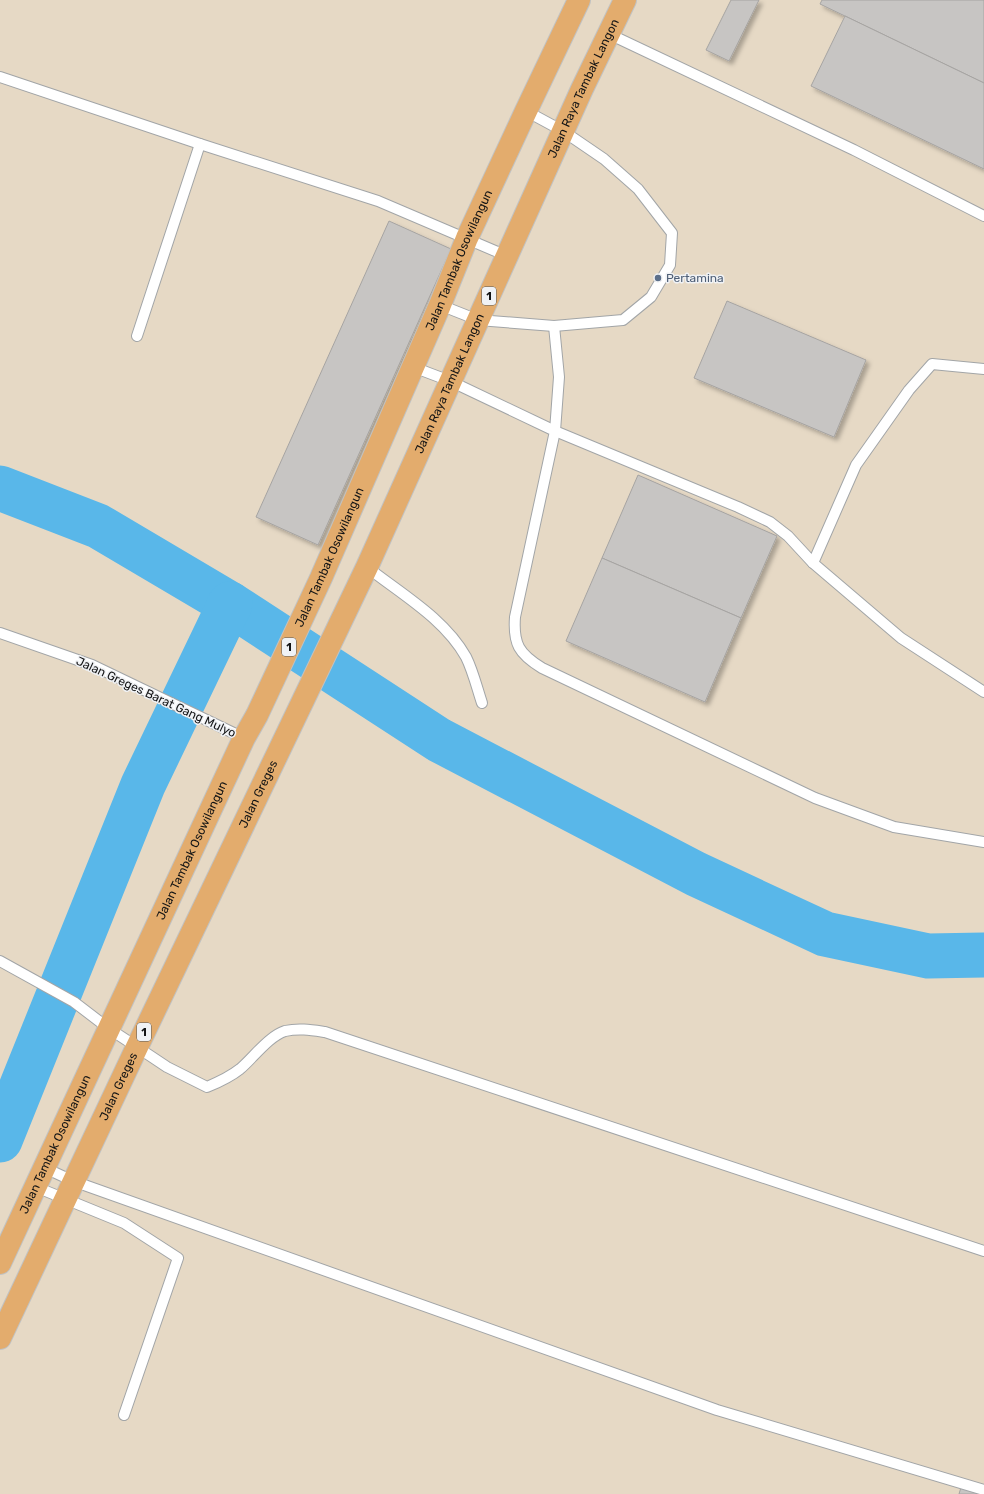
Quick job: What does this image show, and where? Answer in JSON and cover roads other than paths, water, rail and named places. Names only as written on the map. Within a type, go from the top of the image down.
[{"type":"highway","name":"Jalan Tambak Osowilangun","points":[[0,1263],[108,1028],[121,1004],[244,738],[257,715],[321,578],[440,305],[467,238],[578,0]]},
{"type":"highway","name":"Jalan Raya Tambak Langon","points":[[289,727],[355,592],[563,131],[625,0]]},
{"type":"highway","name":"Jalan Greges","points":[[0,1338],[69,1189],[289,727]]},
{"type":"lane","points":[[609,34],[854,150],[984,216]]},
{"type":"lane","points":[[0,77],[200,144],[378,201],[507,256]]},
{"type":"lane","points":[[440,305],[478,320],[554,326],[623,320],[652,297],[670,265],[672,233],[638,189],[604,159],[563,131],[526,111]]},
{"type":"lane","points":[[137,336],[200,144]]},
{"type":"lane","points":[[554,326],[559,377],[555,431],[515,617],[515,639],[520,651],[528,660],[542,668],[815,798],[894,827],[984,842]]},
{"type":"lane","points":[[813,563],[856,465],[898,405],[932,364],[984,369]]},
{"type":"lane","points":[[412,367],[450,381],[555,431],[770,522],[788,536],[813,563],[901,638],[984,692]]},
{"type":"lane","points":[[366,567],[432,617],[458,644],[467,659],[482,703]]},
{"type":"lane","name":"Jalan Greges Barat Gang Mulyo","points":[[0,633],[92,665],[162,700],[244,738]]},
{"type":"lane","points":[[0,961],[35,979],[74,1002],[108,1028],[137,1047],[167,1066],[207,1087],[222,1081],[239,1069],[269,1042],[284,1032],[303,1028],[325,1032],[984,1251]]},
{"type":"lane","points":[[40,1177],[69,1189],[717,1410],[984,1490]]},
{"type":"lane","points":[[40,1177],[69,1189],[178,1258],[124,1415]]},
{"type":"waterway","points":[[0,488],[98,526],[230,604],[439,740],[696,874],[825,934],[928,956],[984,955]]},
{"type":"waterway","points":[[0,1140],[143,785],[230,604]]},
{"type":"place","name":"Pertamina","points":[[658,278]]}]
